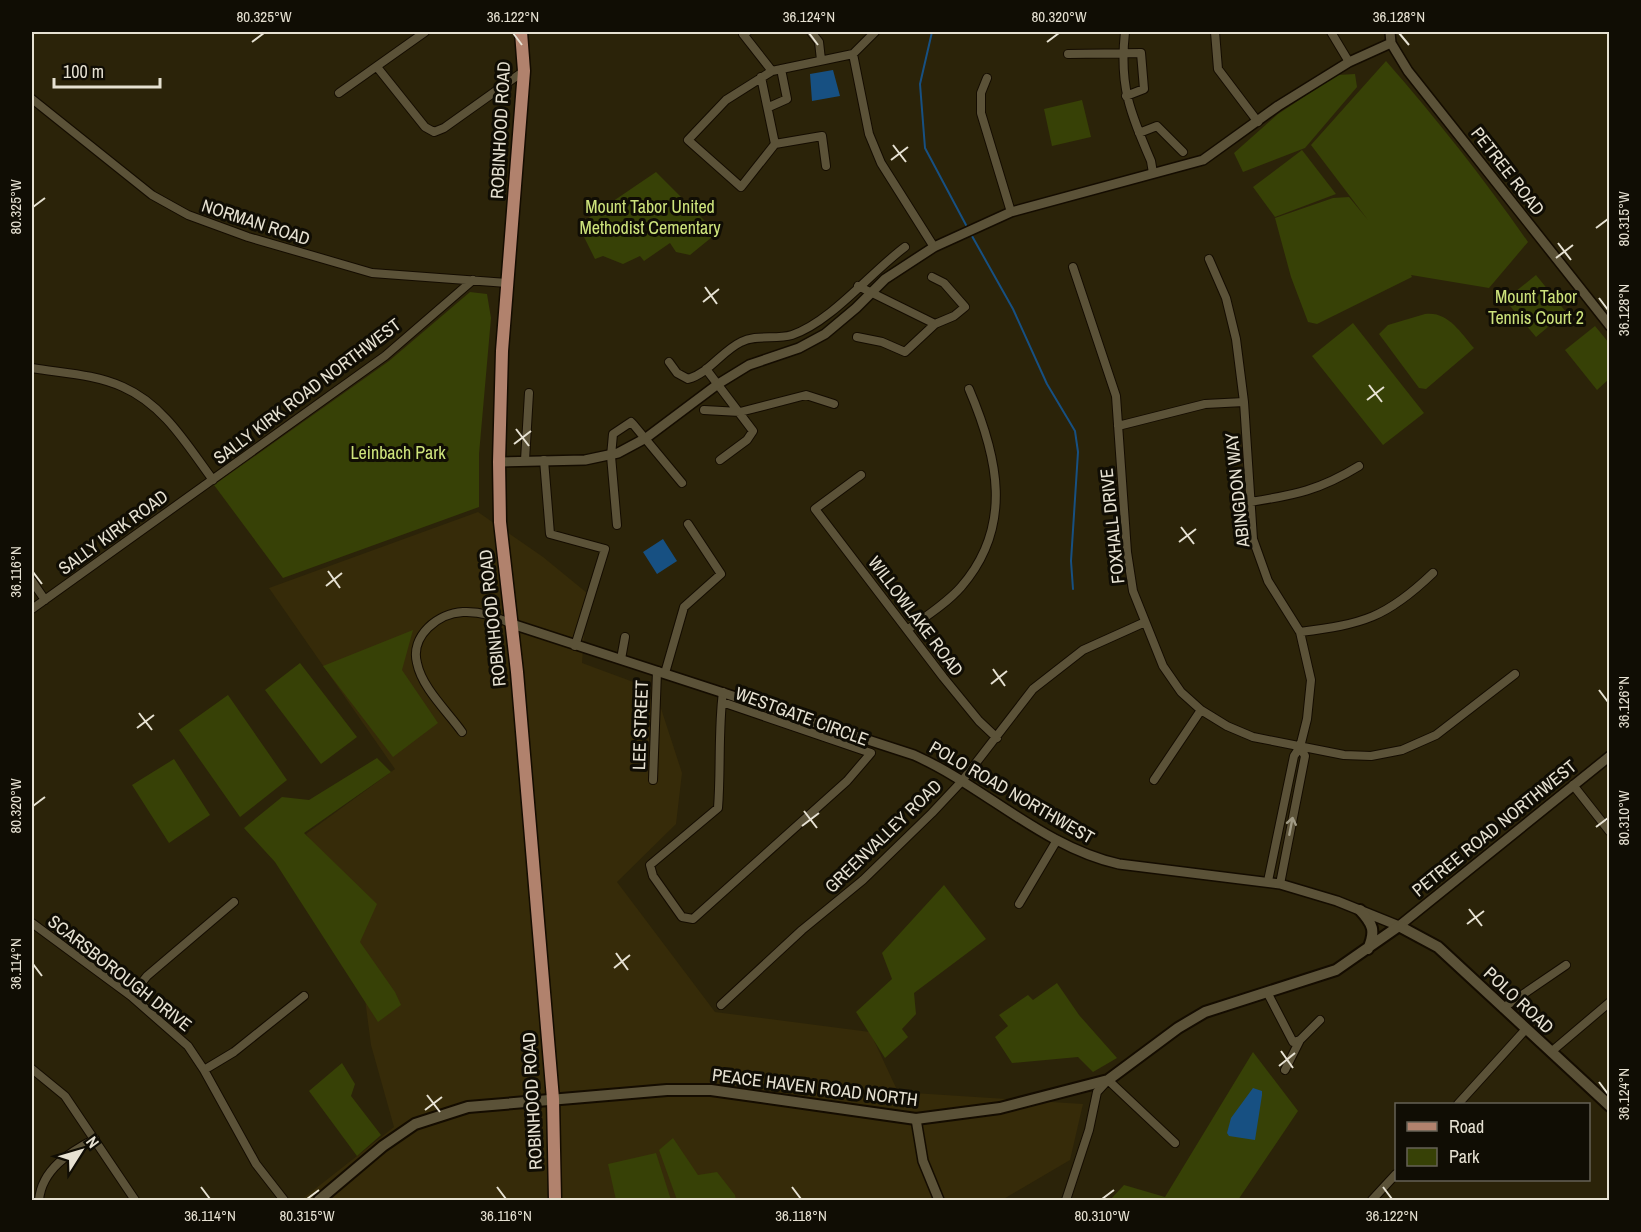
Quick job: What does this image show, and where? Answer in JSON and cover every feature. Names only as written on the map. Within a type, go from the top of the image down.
[{"type":"main road","name":"ROBINHOOD ROAD","points":[[521,32],[524,72],[507,284],[498,462],[500,522],[512,624],[553,1099],[555,1200]]},
{"type":"main road","points":[[1360,910],[1374,928],[1368,949]]},
{"type":"main road","name":"PEACE HAVEN ROAD NORTH","points":[[319,1200],[383,1146],[415,1124],[468,1107],[666,1090],[711,1089],[916,1119],[1000,1108],[1108,1080],[1178,1028],[1205,1012],[1336,970],[1400,926]]},
{"type":"main road","name":"POLO ROAD","points":[[1400,926],[1438,948],[1610,1106]]},
{"type":"street","points":[[339,93],[425,32]]},
{"type":"street","points":[[747,32],[743,34],[772,71]]},
{"type":"street","points":[[811,32],[819,42],[822,60]]},
{"type":"street","points":[[826,166],[822,136],[775,144],[741,187],[688,140],[726,100],[772,71],[853,54],[875,32]]},
{"type":"street","points":[[1125,32],[1123,53],[1125,96],[1151,161],[1153,173]]},
{"type":"street","points":[[1215,32],[1218,69],[1258,122]]},
{"type":"street","points":[[1331,32],[1349,62]]},
{"type":"street","name":"PETREE ROAD","points":[[1390,32],[1391,43],[1415,80],[1610,326]]},
{"type":"street","points":[[498,462],[585,460],[611,456],[646,438],[718,384],[749,365],[799,348],[825,334],[909,261],[934,247],[1011,212],[1203,160],[1349,62],[1391,43]]},
{"type":"street","points":[[1068,54],[1141,53],[1144,89],[1125,96]]},
{"type":"street","points":[[853,54],[869,134],[877,153],[934,247]]},
{"type":"street","points":[[377,67],[425,127],[434,132],[444,128],[524,72]]},
{"type":"street","points":[[769,107],[786,99],[781,69]]},
{"type":"street","points":[[762,77],[775,144]]},
{"type":"street","points":[[987,78],[981,93],[981,113],[1011,212]]},
{"type":"street","name":"NORMAN ROAD","points":[[32,99],[152,195],[188,215],[248,237],[372,273],[507,284]]},
{"type":"street","points":[[1139,133],[1157,126],[1183,152]]},
{"type":"street","points":[[669,362],[682,378],[694,377],[742,341],[790,336],[805,329],[835,308],[905,247]]},
{"type":"street","name":"ABINGDON WAY","points":[[1209,259],[1226,298],[1231,318],[1244,402],[1253,539],[1268,581],[1300,632],[1311,680],[1307,719],[1300,747],[1293,756],[1268,881]]},
{"type":"street","name":"FOXHALL DRIVE","points":[[1073,267],[1116,396],[1127,552],[1133,591],[1143,623],[1163,666],[1181,692],[1201,710],[1227,726],[1253,737],[1344,755],[1371,756],[1402,750],[1436,735],[1515,674]]},
{"type":"street","points":[[857,337],[882,342],[905,352],[935,324],[954,316],[965,307],[944,283],[932,277]]},
{"type":"street","name":"SALLY KIRK ROAD NORTHWEST","points":[[213,480],[385,356],[472,280]]},
{"type":"street","points":[[858,286],[935,324]]},
{"type":"street","points":[[32,368],[86,376],[123,386],[156,408],[168,420],[213,480]]},
{"type":"street","points":[[706,369],[753,431],[720,460]]},
{"type":"street","points":[[907,630],[960,587],[984,553],[993,529],[997,500],[996,478],[985,427],[969,389]]},
{"type":"street","points":[[525,460],[529,393]]},
{"type":"street","points":[[704,410],[740,412],[806,395],[834,404]]},
{"type":"street","points":[[1118,426],[1205,404],[1244,402]]},
{"type":"street","points":[[617,525],[611,456],[614,434],[631,422],[682,483]]},
{"type":"street","points":[[544,460],[550,534],[605,549],[575,646]]},
{"type":"street","points":[[1250,502],[1304,494],[1335,481],[1359,466]]},
{"type":"street","name":"WILLOWLAKE ROAD","points":[[861,475],[815,509],[979,721],[997,738]]},
{"type":"street","name":"SALLY KIRK ROAD","points":[[32,609],[213,480]]},
{"type":"street","name":"LEE STREET","points":[[653,780],[661,672],[684,607],[721,574],[687,524]]},
{"type":"street","points":[[1300,632],[1351,625],[1384,612],[1412,593],[1433,573]]},
{"type":"street","points":[[32,581],[45,600]]},
{"type":"street","points":[[462,732],[420,673],[416,651],[421,636],[438,620],[462,612],[494,616],[512,624]]},
{"type":"street","name":"GREENVALLEY ROAD","points":[[721,1005],[802,930],[863,880],[962,781],[1033,689],[1055,669],[1083,650],[1143,623]]},
{"type":"street","name":"POLO ROAD NORTHWEST","points":[[512,624],[661,672],[722,697],[875,740],[922,758],[1057,840],[1088,855],[1119,864],[1268,881],[1360,910],[1400,926]]},
{"type":"street","points":[[621,659],[625,637]]},
{"type":"street","name":"WESTGATE CIRCLE","points":[[722,697],[871,753],[847,781],[693,919],[682,916],[653,876],[650,865],[718,808],[722,697]]},
{"type":"street","points":[[1154,780],[1201,710]]},
{"type":"street","points":[[871,753],[875,740]]},
{"type":"street","name":"ABINGDON WAY","points":[[1280,884],[1305,756],[1300,747]]},
{"type":"street","name":"PETREE ROAD NORTHWEST","points":[[1400,926],[1610,756]]},
{"type":"street","points":[[1573,785],[1610,832]]},
{"type":"street","points":[[1019,904],[1057,840]]},
{"type":"street","points":[[131,996],[155,969],[234,902]]},
{"type":"street","name":"SCARSBOROUGH DRIVE","points":[[32,923],[131,996],[188,1046],[204,1070],[256,1164],[284,1200]]},
{"type":"street","points":[[1503,1008],[1566,965]]},
{"type":"street","points":[[1267,992],[1290,1040],[1296,1042],[1300,1040]]},
{"type":"street","points":[[204,1070],[234,1052],[304,996]]},
{"type":"street","points":[[1551,1052],[1610,1002]]},
{"type":"street","points":[[1285,1070],[1300,1040],[1320,1020]]},
{"type":"street","points":[[1459,1103],[1526,1029]]},
{"type":"street","points":[[32,1069],[65,1096],[135,1200]]},
{"type":"street","points":[[1066,1200],[1089,1130],[1097,1092],[1108,1080],[1175,1143]]},
{"type":"street","points":[[916,1119],[923,1161],[939,1200]]},
{"type":"street","points":[[39,1200],[42,1185],[56,1165],[95,1139]]},
{"type":"street","points":[[1372,1200],[1395,1175]]},
{"type":"shaded area","points":[[478,512],[543,557],[587,593],[582,663],[655,690],[682,773],[676,824],[617,882],[715,1012],[870,1032],[898,1092],[1083,1104],[1070,1160],[1002,1200],[301,1200],[394,1127],[371,1045],[352,898],[306,834],[395,769],[269,588]]},
{"type":"green space","points":[[1386,61],[1460,150],[1528,242],[1489,288],[1411,275],[1412,277],[1317,324],[1308,322],[1291,277],[1275,218],[1333,198],[1349,197],[1368,220],[1311,145]]},
{"type":"green space","points":[[1355,74],[1357,87],[1305,148],[1243,172],[1234,153],[1278,114],[1337,75]]},
{"type":"green space","points":[[1082,100],[1091,137],[1052,146],[1044,109]]},
{"type":"green space","points":[[1302,150],[1336,194],[1275,217],[1253,187]]},
{"type":"green space","name":"Mount Tabor United Methodist Cementary","points":[[656,172],[717,233],[690,255],[676,252],[670,243],[644,261],[640,256],[623,264],[603,256],[595,259],[578,225]]},
{"type":"green space","name":"Mount Tabor Tennis Court 2","points":[[1536,275],[1566,312],[1536,337],[1505,300]]},
{"type":"green space","name":"Leinbach Park","points":[[470,292],[487,294],[491,318],[479,454],[479,507],[283,578],[214,485],[389,361]]},
{"type":"green space","points":[[1425,314],[1447,319],[1474,348],[1426,389],[1419,388],[1379,334],[1388,325]]},
{"type":"green space","points":[[1353,323],[1424,413],[1383,445],[1312,356]]},
{"type":"green space","points":[[1595,326],[1609,343],[1609,379],[1597,390],[1565,350]]},
{"type":"green space","points":[[413,630],[402,670],[438,723],[393,757],[323,666]]},
{"type":"green space","points":[[300,663],[357,737],[321,764],[265,690]]},
{"type":"green space","points":[[228,695],[287,780],[240,817],[179,730]]},
{"type":"green space","points":[[377,758],[391,772],[304,833],[377,904],[360,942],[395,992],[401,1005],[378,1022],[275,862],[244,828],[282,797],[309,800]]},
{"type":"green space","points":[[174,759],[210,815],[169,843],[132,785]]},
{"type":"green space","points":[[944,885],[986,939],[914,993],[916,1014],[902,1029],[908,1037],[885,1058],[856,1012],[892,979],[882,953]]},
{"type":"green space","points":[[1057,983],[1079,1015],[1117,1058],[1093,1072],[1078,1057],[1012,1063],[995,1037],[1008,1026],[999,1015],[1028,995],[1033,1000]]},
{"type":"green space","points":[[1253,1052],[1298,1111],[1238,1200],[1110,1200],[1124,1185],[1165,1197]]},
{"type":"green space","points":[[342,1063],[355,1084],[351,1096],[381,1135],[357,1156],[309,1091]]},
{"type":"green space","points":[[673,1138],[698,1175],[717,1172],[735,1195],[736,1200],[677,1200],[659,1150]]},
{"type":"green space","points":[[656,1153],[671,1200],[616,1200],[608,1164]]},
{"type":"water","points":[[833,70],[840,96],[812,101],[810,74]]},
{"type":"water","points":[[663,539],[677,561],[657,574],[643,552]]},
{"type":"water","points":[[1253,1088],[1262,1091],[1255,1140],[1229,1136],[1227,1133],[1231,1118]]},
{"type":"waterway","points":[[932,32],[920,84],[925,148],[966,225]]},
{"type":"waterway","points":[[972,236],[1013,309],[1047,384],[1075,431],[1078,452],[1071,561],[1073,589]]}]
